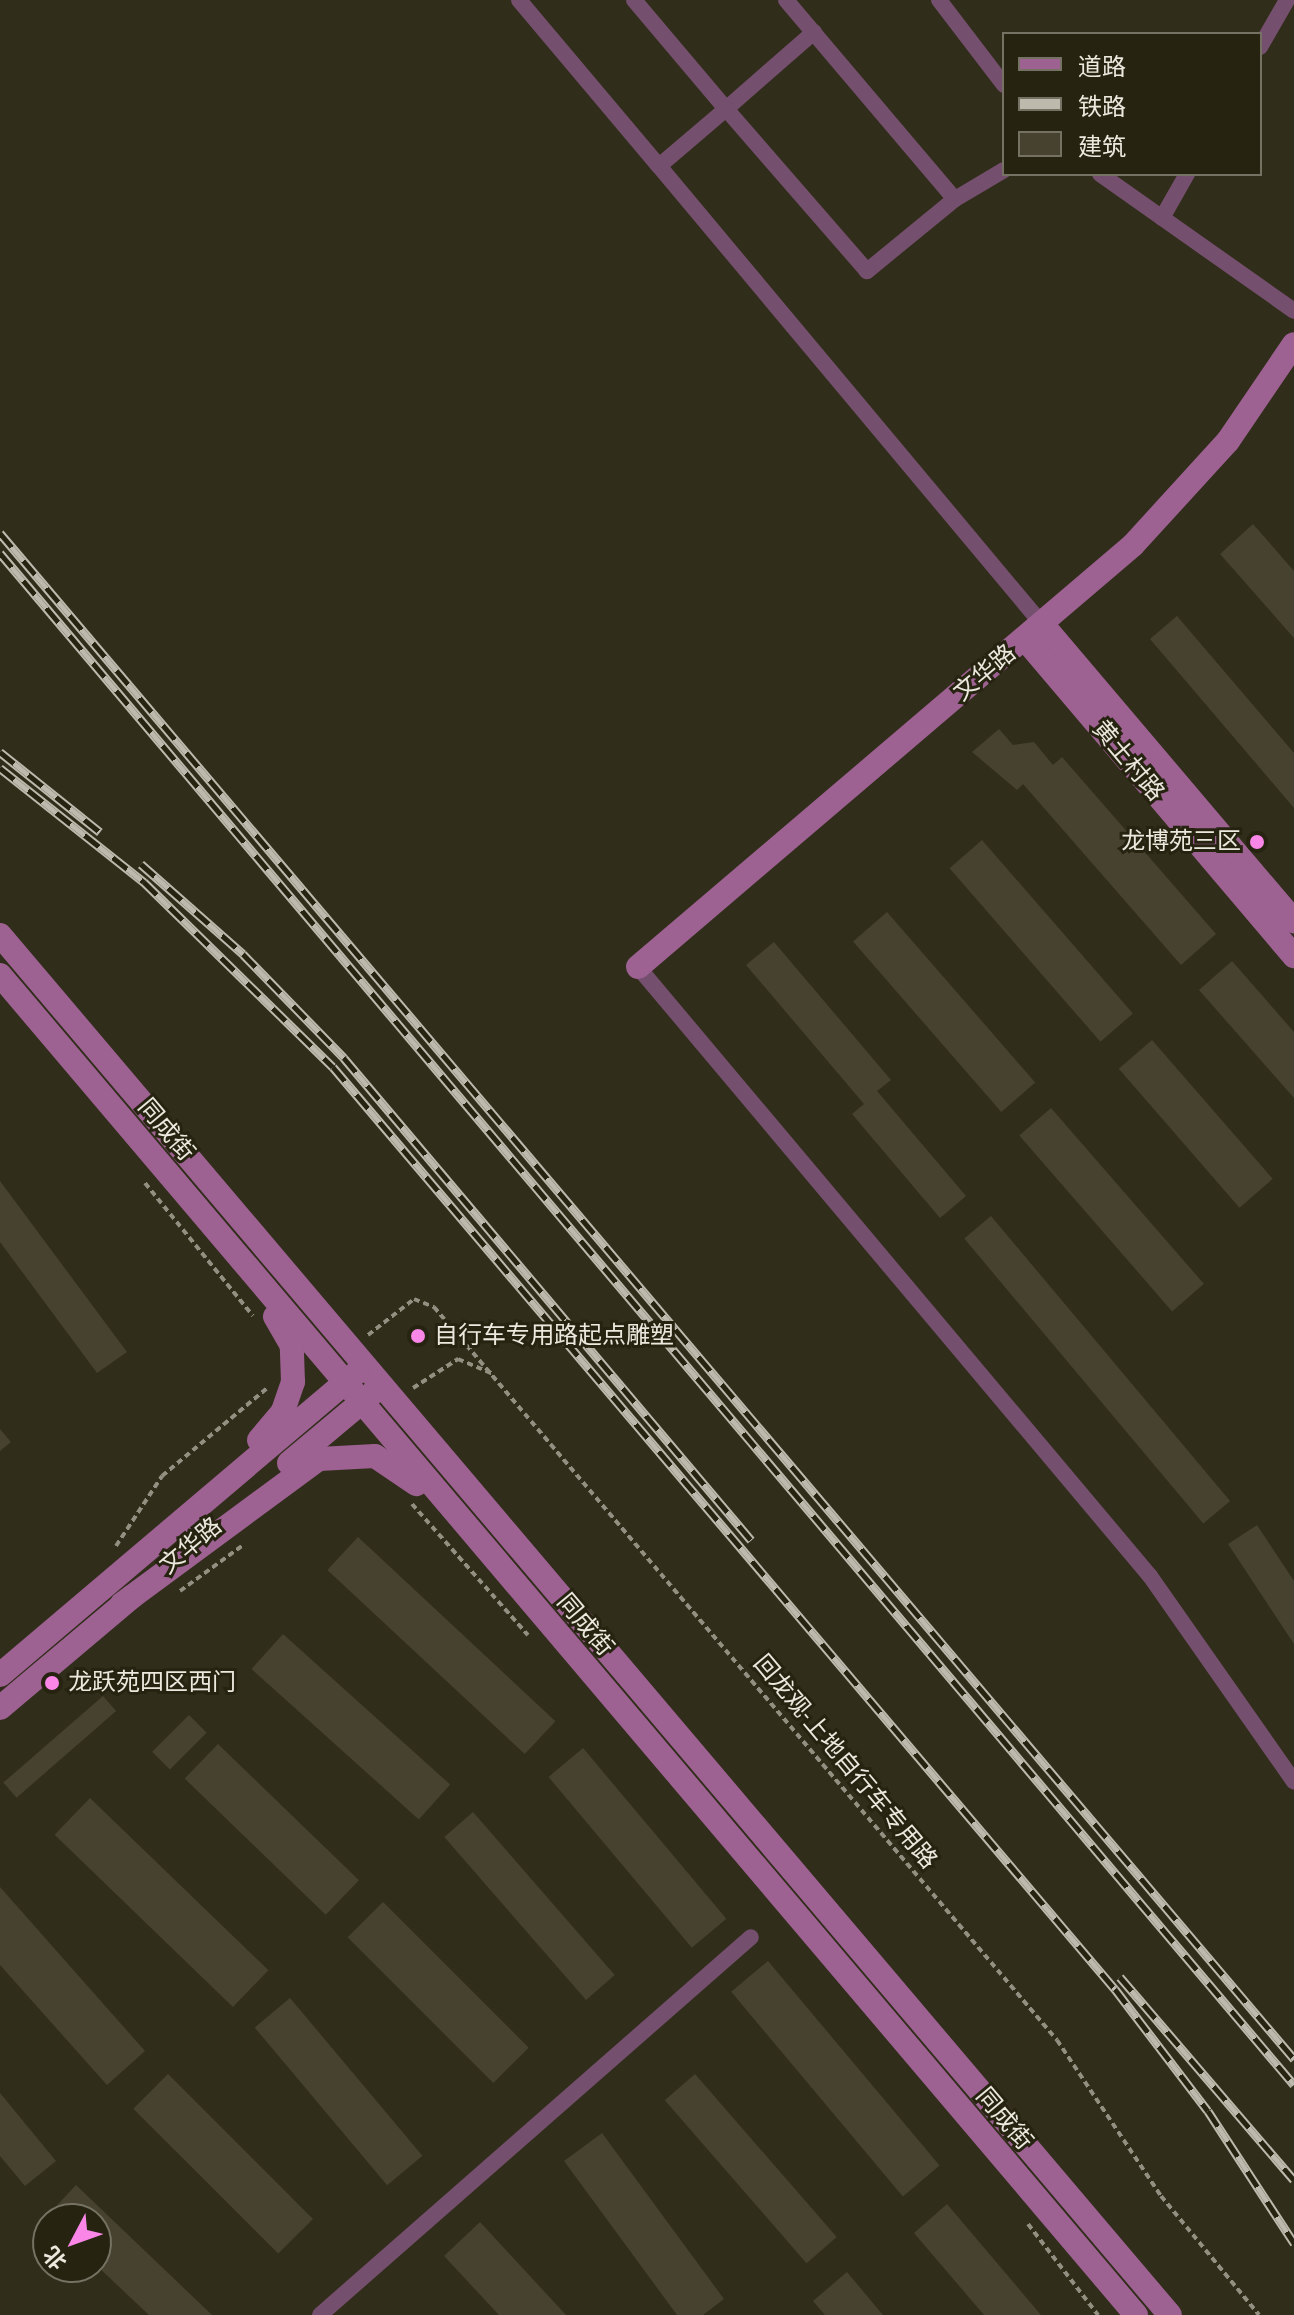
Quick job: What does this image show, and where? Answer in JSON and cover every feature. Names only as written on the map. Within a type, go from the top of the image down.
[{"type":"main road","name":"文华路","points":[[638,967],[1033,632],[1183,494],[1294,344]]},
{"type":"main road","name":"黄土村路","points":[[1033,632],[1294,921]]},
{"type":"main road","name":"黄土村路","points":[[1033,632],[1294,956]]},
{"type":"main road","name":"同成街","points":[[0,935],[1170,2315]]},
{"type":"main road","name":"同成街","points":[[0,975],[146,1165],[362,1401],[544,1634],[1015,2172],[1136,2315]]},
{"type":"main road","points":[[146,1165],[280,1322],[294,1359],[291,1392],[276,1421],[178,1525]]},
{"type":"main road","name":"文华路","points":[[0,1675],[365,1365]]},
{"type":"main road","name":"文华路","points":[[0,1708],[382,1385]]},
{"type":"main road","points":[[122,1604],[200,1554],[300,1469],[357,1453],[405,1472],[544,1634]]},
{"type":"main road","points":[[1015,2172],[1057,2238],[1123,2315]]},
{"type":"street","points":[[519,0],[659,166],[1033,632]]},
{"type":"street","points":[[634,0],[867,271],[955,199],[1002,171]]},
{"type":"street","points":[[786,0],[955,199]]},
{"type":"street","points":[[939,0],[1002,82]]},
{"type":"street","points":[[1262,44],[1287,0]]},
{"type":"street","points":[[659,166],[814,32]]},
{"type":"street","points":[[1103,176],[1294,311]]},
{"type":"street","points":[[1162,218],[1186,176]]},
{"type":"street","points":[[638,967],[1150,1576],[1294,1782]]},
{"type":"street","points":[[320,2315],[751,1937]]},
{"type":"path","points":[[146,1165],[259,1324]]},
{"type":"path","name":"回龙观-上地自行车专用路","points":[[370,1333],[409,1301],[424,1300],[493,1374],[1057,2040],[1161,2196],[1259,2315]]},
{"type":"path","points":[[415,1386],[458,1359],[493,1374]]},
{"type":"path","points":[[107,1556],[162,1476],[255,1401],[273,1377]]},
{"type":"path","points":[[404,1495],[544,1634]]},
{"type":"path","points":[[167,1600],[246,1543]]},
{"type":"path","points":[[1021,2213],[1098,2315]]},
{"type":"building","points":[[1253,524],[1294,571],[1294,638],[1220,554]]},
{"type":"building","points":[[1177,616],[1294,753],[1294,808],[1150,639]]},
{"type":"building","points":[[999,729],[1013,745],[1034,742],[1053,765],[1062,757],[1216,934],[1181,965],[1023,784],[1017,790],[972,752]]},
{"type":"building","points":[[982,840],[1133,1014],[1100,1042],[950,868]]},
{"type":"building","points":[[887,912],[1035,1083],[1001,1112],[853,942]]},
{"type":"building","points":[[774,942],[891,1080],[877,1091],[966,1196],[940,1218],[852,1114],[864,1104],[746,965]]},
{"type":"building","points":[[1232,961],[1294,1032],[1294,1098],[1199,990]]},
{"type":"building","points":[[1152,1040],[1273,1179],[1240,1208],[1119,1069]]},
{"type":"building","points":[[1051,1108],[1204,1284],[1172,1311],[1019,1136]]},
{"type":"building","points":[[0,1181],[127,1352],[97,1373],[0,1242]]},
{"type":"building","points":[[991,1216],[1230,1501],[1203,1523],[964,1238]]},
{"type":"building","points":[[0,1429],[11,1442],[0,1451]]},
{"type":"building","points":[[1257,1525],[1294,1581],[1294,1644],[1228,1544]]},
{"type":"building","points":[[358,1537],[555,1721],[525,1754],[327,1570]]},
{"type":"building","points":[[283,1634],[450,1785],[419,1819],[252,1669]]},
{"type":"building","points":[[103,1696],[116,1711],[16,1798],[3,1783]]},
{"type":"building","points":[[189,1715],[207,1733],[170,1769],[152,1752]]},
{"type":"building","points":[[218,1744],[359,1880],[326,1915],[185,1779]]},
{"type":"building","points":[[583,1748],[726,1919],[692,1948],[549,1777]]},
{"type":"building","points":[[90,1798],[268,1970],[233,2007],[55,1835]]},
{"type":"building","points":[[473,1812],[615,1975],[586,2000],[444,1837]]},
{"type":"building","points":[[0,1887],[145,2051],[107,2085],[0,1965]]},
{"type":"building","points":[[383,1902],[529,2048],[493,2083],[348,1937]]},
{"type":"building","points":[[768,1961],[940,2166],[903,2196],[731,1992]]},
{"type":"building","points":[[290,1998],[422,2156],[387,2185],[255,2028]]},
{"type":"building","points":[[168,2074],[313,2219],[278,2254],[133,2109]]},
{"type":"building","points":[[695,2074],[837,2237],[807,2263],[665,2100]]},
{"type":"building","points":[[0,2093],[56,2161],[25,2186],[0,2156]]},
{"type":"building","points":[[602,2133],[724,2299],[703,2315],[677,2315],[564,2161]]},
{"type":"building","points":[[76,2185],[95,2203],[59,2203]]},
{"type":"building","points":[[947,2204],[1041,2315],[984,2315],[914,2233]]},
{"type":"building","points":[[112,2219],[212,2315],[149,2315],[112,2280]]},
{"type":"building","points":[[480,2222],[566,2315],[499,2315],[444,2256]]},
{"type":"building","points":[[847,2272],[883,2315],[825,2315],[813,2301]]},
{"type":"railway","points":[[0,533],[1294,2059]]},
{"type":"railway","points":[[0,553],[1294,2085]]},
{"type":"railway","points":[[0,752],[100,832]]},
{"type":"railway","points":[[0,768],[144,882],[333,1067],[1115,1989],[1208,2111],[1294,2243]]},
{"type":"railway","points":[[141,864],[243,954],[344,1058],[751,1540]]},
{"type":"railway","points":[[1120,1977],[1294,2180]]},
{"type":"place","name":"龙博苑三区","points":[[1257,842]]},
{"type":"place","name":"自行车专用路起点雕塑","points":[[418,1336]]},
{"type":"place","name":"龙跃苑四区西门","points":[[52,1683]]}]
